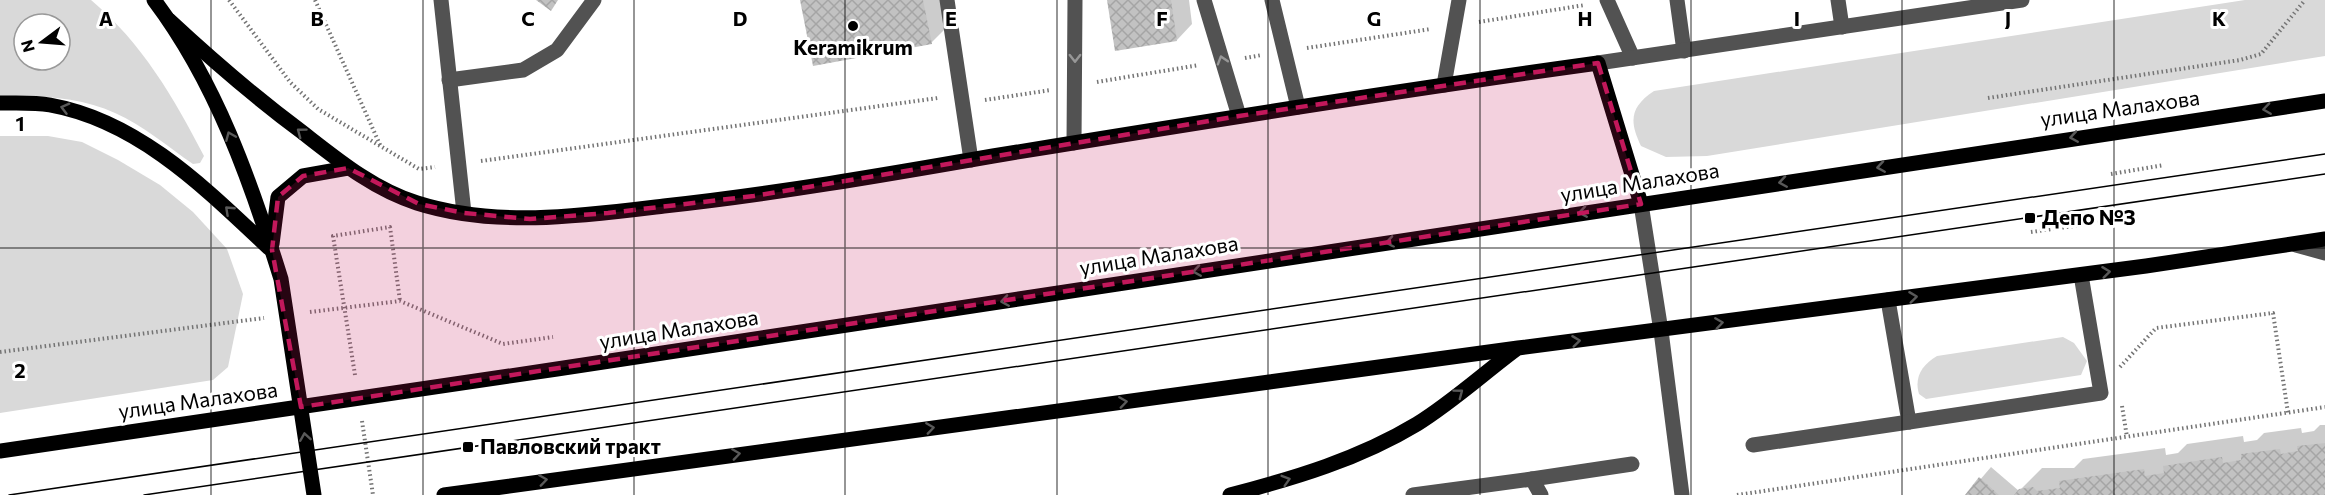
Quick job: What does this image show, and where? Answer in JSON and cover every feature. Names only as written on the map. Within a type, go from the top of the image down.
[{"type":"main road","points":[[154,0],[169,20],[218,109],[249,182],[272,250],[281,279],[314,495]]},
{"type":"main road","points":[[169,20],[232,79],[348,168],[386,191],[419,204],[464,213],[530,219],[608,213],[754,196],[1239,116],[1598,63],[1641,204]]},
{"type":"main road","name":"улица Малахова","points":[[0,451],[545,371],[2325,100]]},
{"type":"main road","points":[[0,103],[48,104],[90,115],[133,137],[194,178],[272,250]]},
{"type":"main road","points":[[272,250],[278,197],[303,176],[348,168]]},
{"type":"main road","points":[[444,495],[1518,348],[2081,275],[2325,239]]},
{"type":"main road","points":[[1230,495],[1284,481],[1357,455],[1418,423],[1518,348]]},
{"type":"street","points":[[441,0],[464,213]]},
{"type":"street","points":[[449,80],[523,70],[556,50],[594,0]]},
{"type":"street","points":[[946,0],[971,160]]},
{"type":"street","points":[[1074,143],[1076,0]]},
{"type":"street","points":[[1204,0],[1239,116]]},
{"type":"street","points":[[1272,0],[1298,107]]},
{"type":"street","points":[[1444,85],[1459,0]]},
{"type":"street","points":[[1677,0],[1684,51]]},
{"type":"street","points":[[1838,0],[1842,27]]},
{"type":"street","points":[[1598,63],[2022,0]]},
{"type":"street","points":[[1607,1],[1633,58]]},
{"type":"street","points":[[1641,204],[1661,331],[1682,495]]},
{"type":"street","points":[[2296,245],[2325,253]]},
{"type":"street","points":[[1753,445],[2101,393],[2081,275]]},
{"type":"street","points":[[1888,300],[1909,422]]},
{"type":"street","points":[[1413,495],[1632,464]]},
{"type":"street","points":[[1532,478],[1541,495]]},
{"type":"path","points":[[229,0],[290,82],[318,108],[419,169],[978,92],[983,100],[1607,1]]},
{"type":"path","points":[[315,0],[382,148]]},
{"type":"path","points":[[1988,98],[2240,60],[2261,54],[2305,0]]},
{"type":"path","points":[[2111,174],[2164,165]]},
{"type":"path","points":[[2031,232],[2138,217]]},
{"type":"path","points":[[339,270],[333,236],[390,227],[400,301]]},
{"type":"path","points":[[301,314],[400,301],[503,344],[553,337]]},
{"type":"path","points":[[2116,371],[2156,328],[2273,313],[2288,413]]},
{"type":"path","points":[[0,352],[266,318]]},
{"type":"path","points":[[2121,404],[2127,437]]},
{"type":"path","points":[[1737,495],[2325,407]]},
{"type":"highlighted area","points":[[1598,63],[1641,204],[301,407],[272,250],[278,197],[303,176],[348,168],[419,204],[464,213],[530,219],[608,213],[754,196],[1239,116]]},
{"type":"shaded area","points":[[0,0],[91,0],[126,34],[155,72],[169,92],[204,156],[200,163],[193,164],[135,124],[115,113],[88,103],[29,96],[0,97]]},
{"type":"shaded area","points":[[2245,0],[2325,0],[2325,56],[1707,156],[1666,157],[1641,146],[1635,129],[1636,109],[1654,91]]},
{"type":"shaded area","points":[[0,136],[48,136],[82,142],[160,185],[193,212],[227,249],[243,294],[228,367],[213,380],[0,413]]},
{"type":"shaded area","points":[[2063,337],[2074,343],[2087,361],[2081,375],[1926,399],[1919,394],[1920,372],[1937,356]]},
{"type":"building","points":[[536,0],[558,0],[551,11]]},
{"type":"building","points":[[800,0],[923,0],[932,44],[813,66]]},
{"type":"building","points":[[1107,0],[1171,0],[1177,41],[1115,51]]},
{"type":"building","points":[[2325,443],[2325,495],[2014,495],[2019,489],[2033,487],[2037,491],[2060,488],[2059,481],[2144,469],[2145,476],[2164,473],[2163,466],[2222,457],[2223,463],[2241,460],[2241,454],[2280,449],[2281,454],[2298,451],[2297,446]]},
{"type":"building","points":[[1979,477],[1999,495],[1965,495]]},
{"type":"tram line","points":[[9,495],[2325,154]]},
{"type":"tram line","points":[[144,495],[2325,174]]},
{"type":"place","name":"Keramikrum","points":[[853,26]]},
{"type":"place","name":"Депо №3","points":[[2030,218]]},
{"type":"place","name":"Павловский тракт","points":[[468,447]]}]
